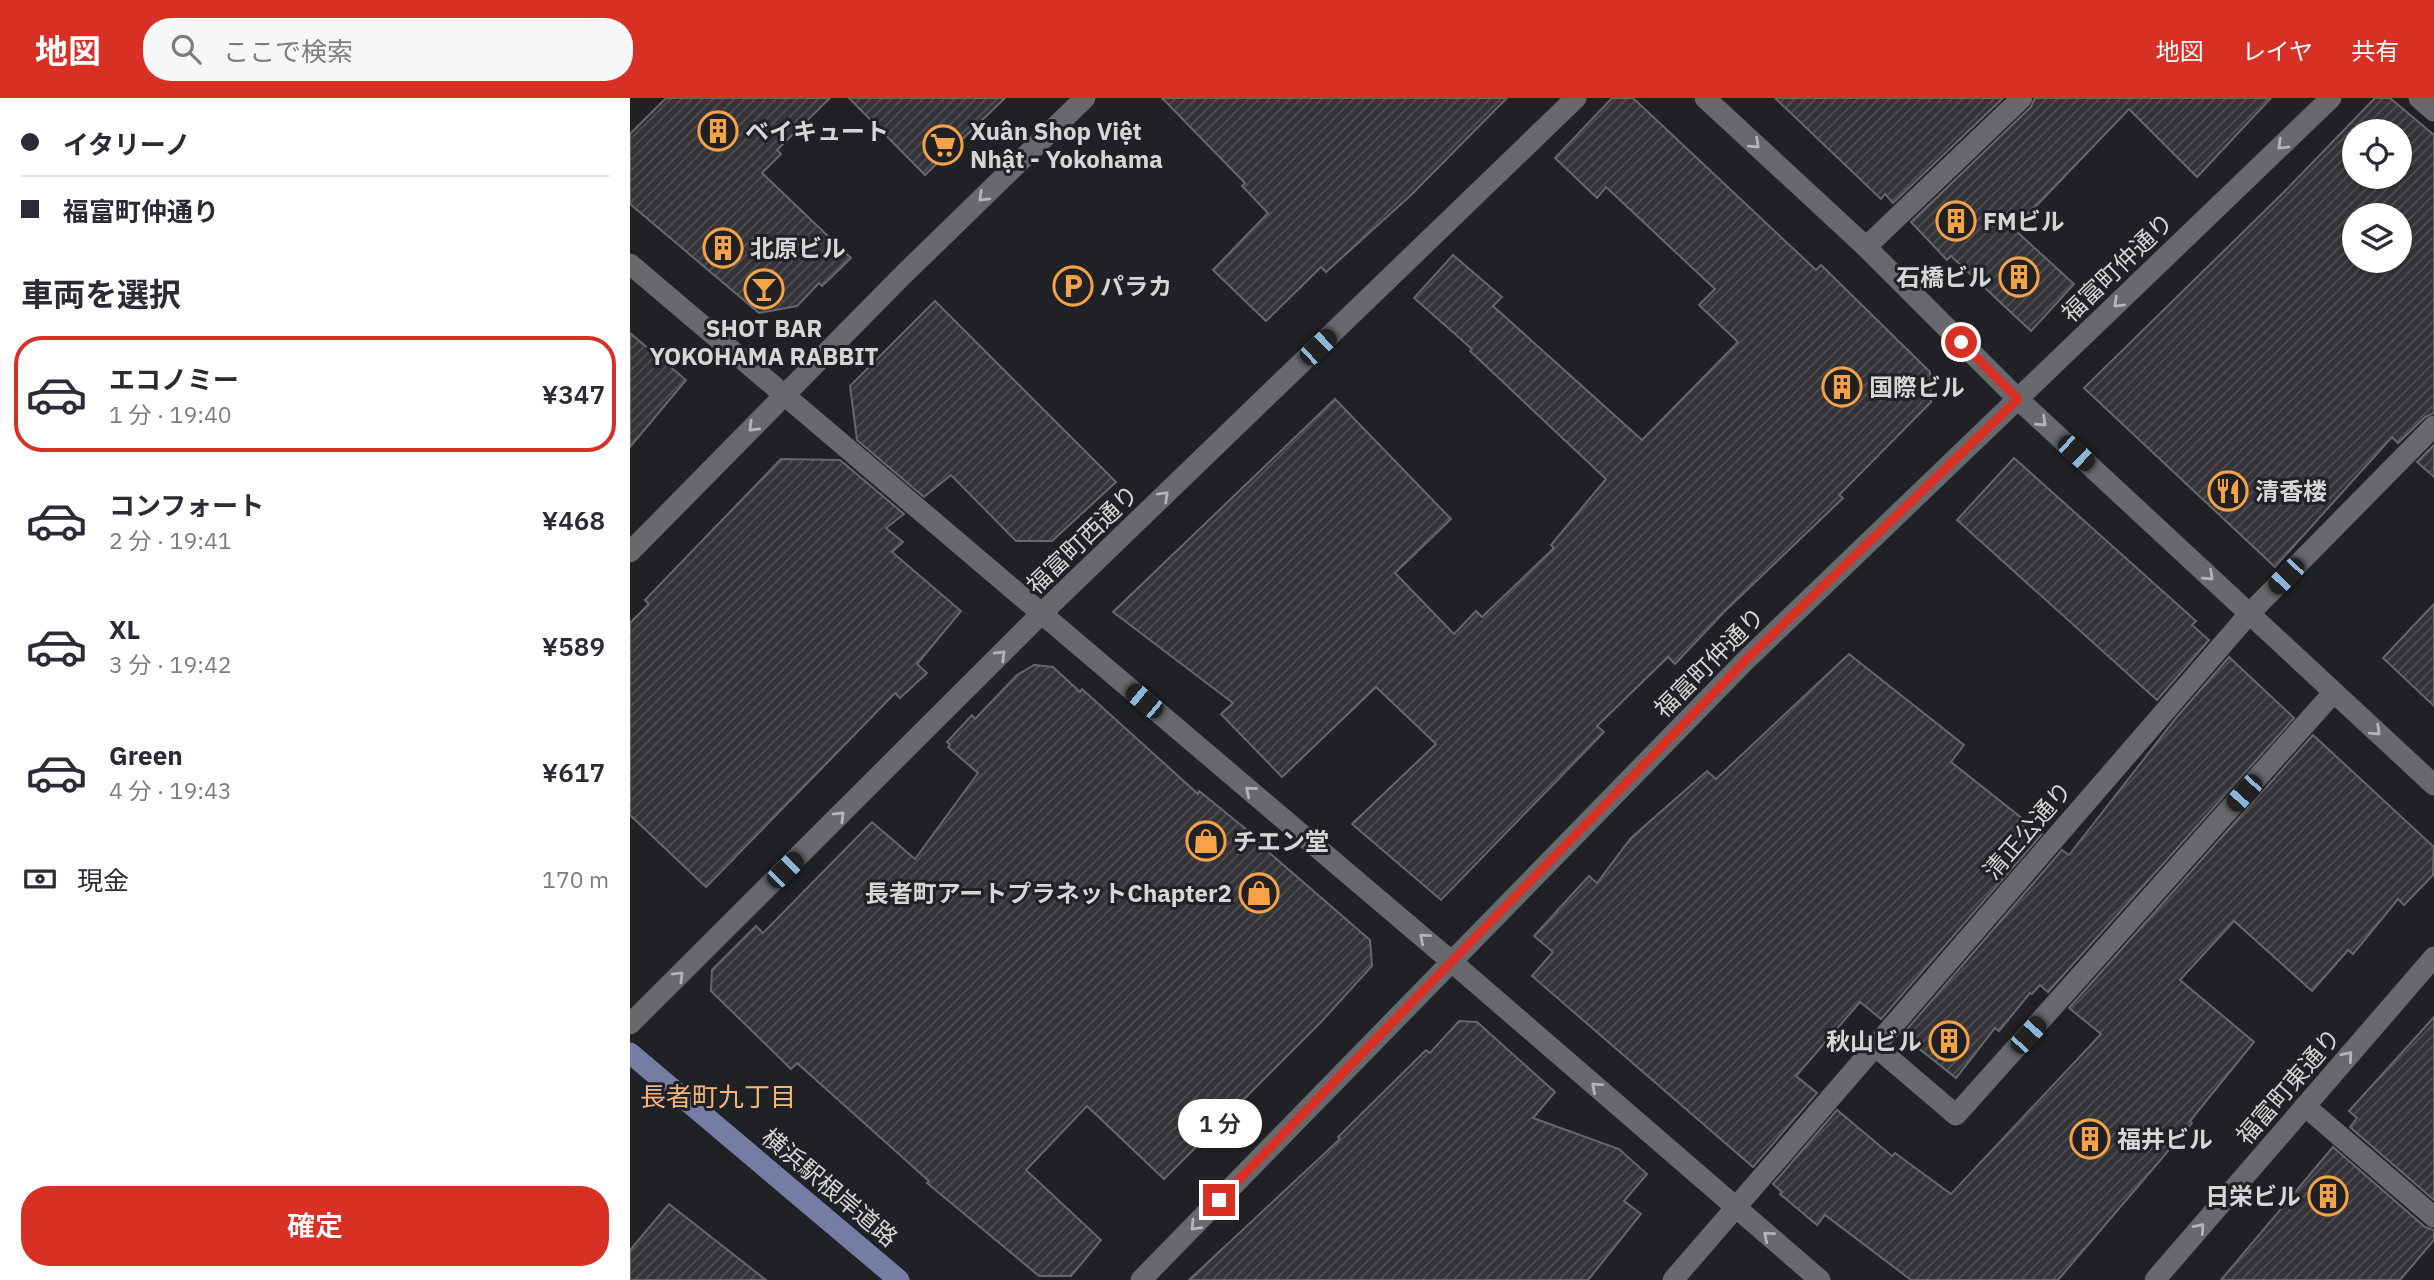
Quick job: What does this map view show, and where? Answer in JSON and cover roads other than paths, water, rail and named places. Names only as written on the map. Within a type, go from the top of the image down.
[{"type":"main road","name":"横浜駅根岸道路","points":[[630,1053],[899,1280]]},
{"type":"street","points":[[630,552],[783,396],[1084,98]]},
{"type":"street","name":"福富町西通り","points":[[630,1024],[1041,614],[1576,98]]},
{"type":"street","points":[[1705,98],[1866,247],[2018,399],[2434,785]]},
{"type":"street","points":[[1866,247],[2022,98]]},
{"type":"street","name":"福富町仲通り","points":[[1142,1280],[1745,661],[2331,98]]},
{"type":"street","points":[[2420,98],[2434,111]]},
{"type":"street","points":[[630,264],[1452,962],[1820,1280]]},
{"type":"street","name":"清正公通り","points":[[1674,1280],[2249,614],[2434,426]]},
{"type":"street","points":[[1875,1046],[1956,1115],[2334,692]]},
{"type":"street","name":"福富町東通り","points":[[2155,1280],[2434,957]]},
{"type":"street","points":[[2305,1106],[2434,1217]]},
{"type":"place","name":"ベイキュート","points":[[718,131]]},
{"type":"place","name":"Xuân Shop Việt Nhật - Yokohama","points":[[943,145]]},
{"type":"place","name":"FMビル","points":[[1956,221]]},
{"type":"place","name":"北原ビル","points":[[723,248]]},
{"type":"place","name":"石橋ビル","points":[[2019,277]]},
{"type":"place","name":"パラカ","points":[[1073,286]]},
{"type":"place","name":"SHOT BAR YOKOHAMA RABBIT","points":[[764,289]]},
{"type":"place","name":"国際ビル","points":[[1842,387]]},
{"type":"place","name":"清香楼","points":[[2228,491]]},
{"type":"place","name":"チエン堂","points":[[1206,841]]},
{"type":"place","name":"長者町アートプラネットChapter2","points":[[1259,893]]},
{"type":"place","name":"秋山ビル","points":[[1949,1041]]},
{"type":"place","name":"福井ビル","points":[[2090,1139]]},
{"type":"place","name":"日栄ビル","points":[[2328,1196]]},
{"type":"district","name":"長者町九丁目","points":[[718,1096]]}]
